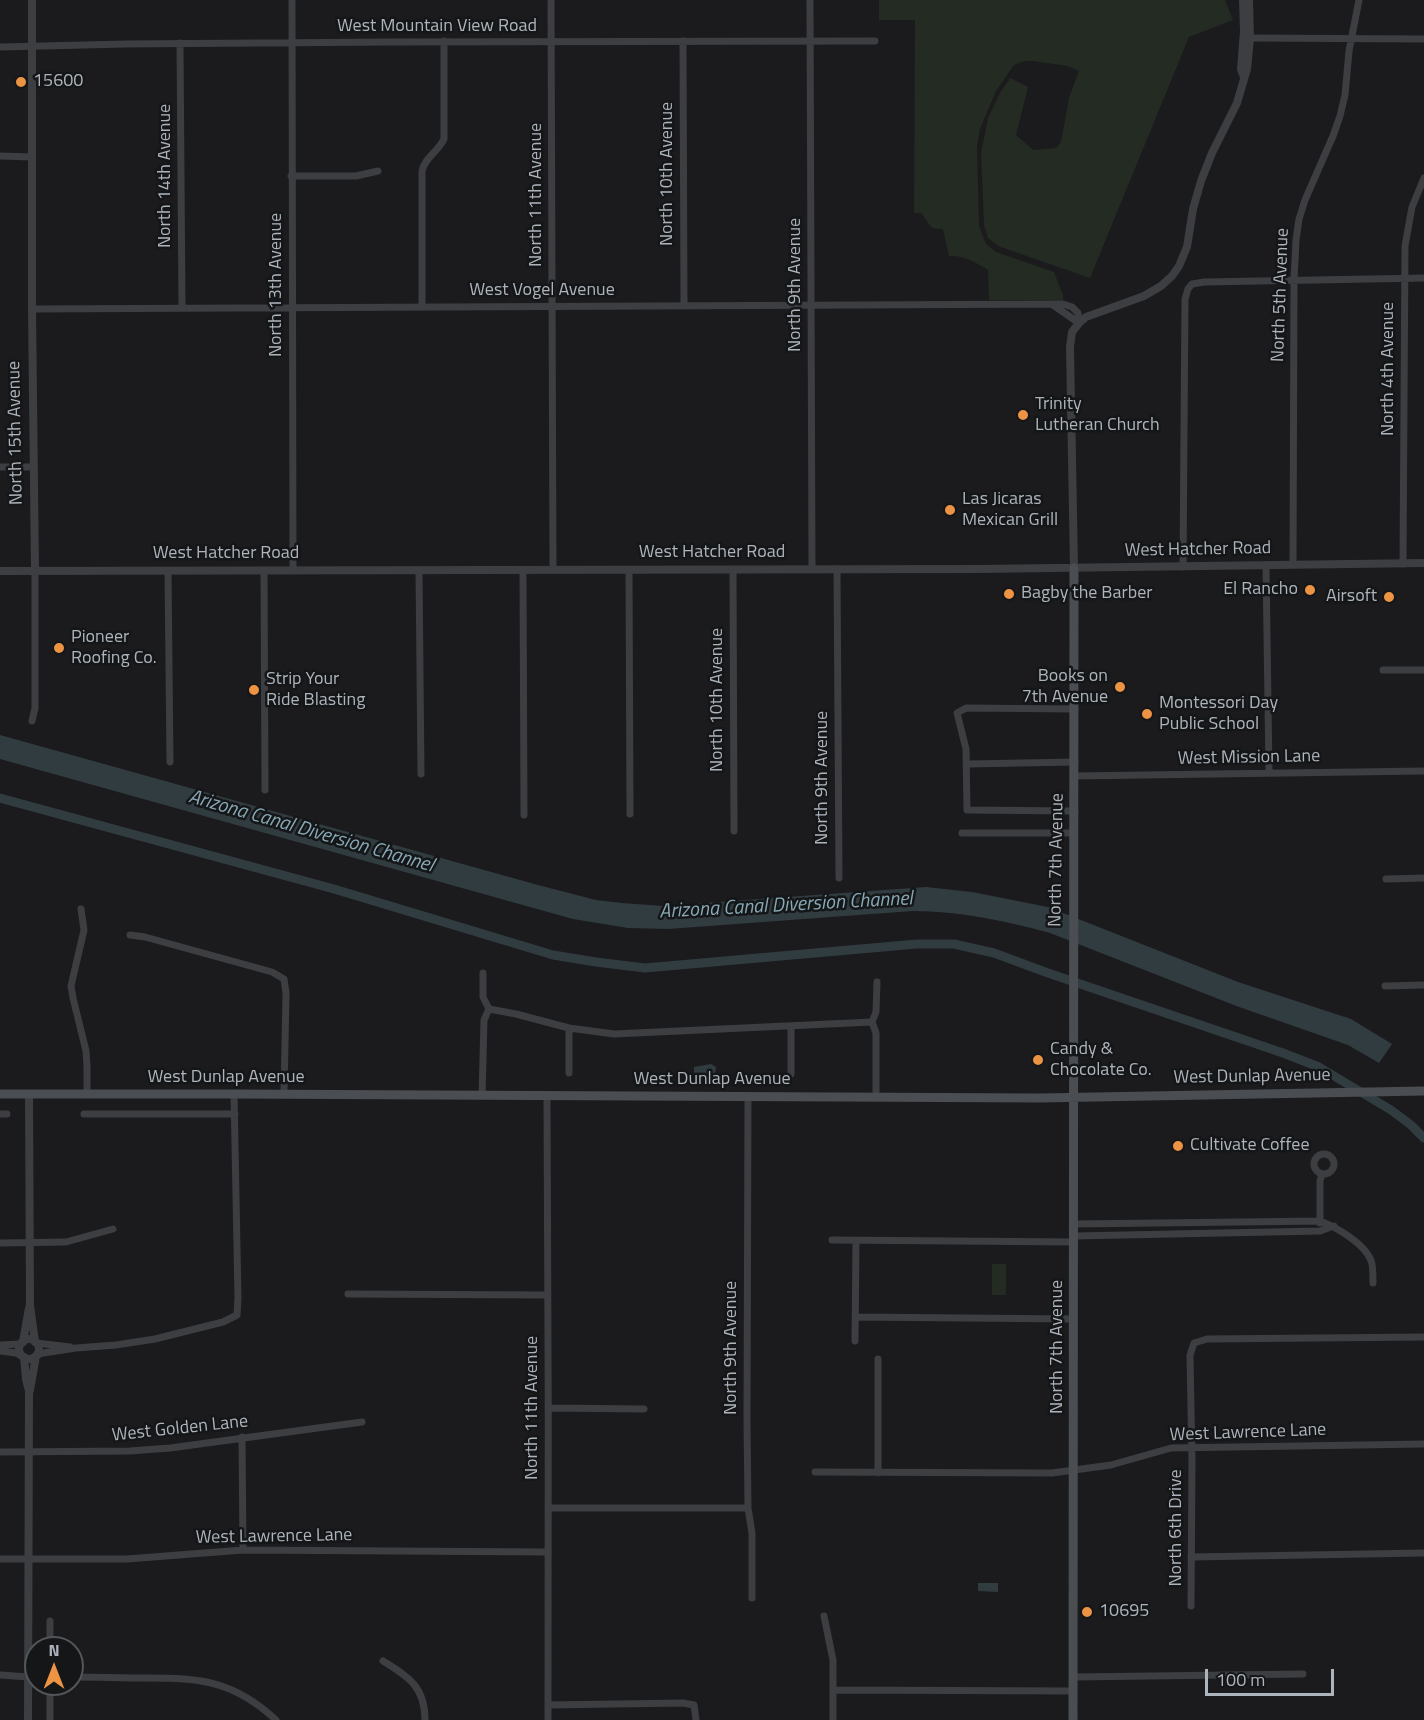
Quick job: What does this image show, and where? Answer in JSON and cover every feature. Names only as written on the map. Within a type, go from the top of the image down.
[{"type":"main road","name":"North 7th Avenue","points":[[1073,1720],[1074,568]]},
{"type":"main road","name":"West Dunlap Avenue","points":[[0,1094],[1074,1098],[1424,1091]]},
{"type":"street","name":"North 15th Avenue","points":[[32,0],[35,571],[35,708],[32,721]]},
{"type":"street","name":"North 13th Avenue","points":[[292,0],[292,571]]},
{"type":"street","name":"North 11th Avenue","points":[[551,0],[553,570]]},
{"type":"street","name":"North 9th Avenue","points":[[810,0],[812,569]]},
{"type":"street","points":[[1242,0],[1247,40]]},
{"type":"street","points":[[1079,323],[1092,315],[1144,296],[1161,286],[1179,266],[1187,247],[1193,209],[1201,180],[1237,103],[1244,76],[1241,69],[1247,40],[1249,0]]},
{"type":"street","name":"North 5th Avenue","points":[[1293,566],[1296,240],[1305,200],[1340,116],[1359,0]]},
{"type":"street","points":[[1247,40],[1424,39]]},
{"type":"street","name":"West Mountain View Road","points":[[0,47],[180,43],[875,41]]},
{"type":"street","points":[[422,307],[422,171],[424,163],[440,148],[444,139],[444,42]]},
{"type":"street","name":"North 10th Avenue","points":[[683,42],[684,306]]},
{"type":"street","name":"North 14th Avenue","points":[[180,43],[182,308]]},
{"type":"street","points":[[0,156],[32,157]]},
{"type":"street","points":[[291,176],[356,176],[378,171]]},
{"type":"street","name":"North 4th Avenue","points":[[1403,564],[1405,246],[1412,207],[1424,178]]},
{"type":"street","points":[[1183,567],[1185,299],[1192,284],[1424,278]]},
{"type":"street","name":"West Vogel Avenue","points":[[32,309],[1053,305],[1079,323]]},
{"type":"street","name":"North 7th Avenue","points":[[1074,568],[1070,346],[1072,332],[1079,323]]},
{"type":"street","points":[[0,467],[33,467]]},
{"type":"street","name":"West Hatcher Road","points":[[0,571],[1074,568],[1424,563]]},
{"type":"street","points":[[1266,566],[1269,772]]},
{"type":"street","name":"North 10th Avenue","points":[[733,569],[734,831]]},
{"type":"street","name":"North 9th Avenue","points":[[837,569],[838,878]]},
{"type":"street","points":[[419,570],[421,774]]},
{"type":"street","points":[[523,570],[524,815]]},
{"type":"street","points":[[629,570],[630,814]]},
{"type":"street","points":[[168,571],[170,762]]},
{"type":"street","points":[[264,571],[265,790]]},
{"type":"street","points":[[1383,670],[1424,670]]},
{"type":"street","points":[[1075,709],[966,708],[957,713],[966,749],[967,810],[1075,811]]},
{"type":"street","points":[[967,764],[1075,762]]},
{"type":"street","name":"West Mission Lane","points":[[1075,776],[1424,771]]},
{"type":"street","points":[[962,834],[1074,833]]},
{"type":"street","points":[[1386,879],[1424,878]]},
{"type":"street","points":[[81,909],[84,930],[72,986],[86,1051],[87,1094]]},
{"type":"street","points":[[130,935],[145,937],[272,972],[284,979],[286,993],[284,1095]]},
{"type":"street","points":[[483,973],[483,997],[489,1009]]},
{"type":"street","points":[[876,1098],[876,1033],[872,1022],[876,1012],[877,982]]},
{"type":"street","points":[[1385,986],[1424,985]]},
{"type":"street","points":[[489,1009],[569,1028],[630,1034],[872,1022]]},
{"type":"street","points":[[482,1096],[484,1020],[489,1009]]},
{"type":"street","points":[[791,1026],[791,1074]]},
{"type":"street","points":[[569,1028],[569,1073]]},
{"type":"street","points":[[29,1094],[30,1305],[39,1350],[29,1391],[29,1636]]},
{"type":"street","points":[[0,1352],[16,1353],[30,1358],[43,1353],[155,1339],[223,1322],[237,1315],[234,1094]]},
{"type":"street","name":"North 11th Avenue","points":[[547,1096],[548,1720]]},
{"type":"street","name":"North 9th Avenue","points":[[748,1097],[747,1420],[748,1508],[752,1533],[752,1598]]},
{"type":"street","name":"West Dunlap Avenue","points":[[84,1114],[234,1114]]},
{"type":"street","points":[[1320,1231],[1322,1174]]},
{"type":"street","points":[[1074,1224],[1320,1221],[1342,1230],[1369,1257],[1372,1264],[1373,1283]]},
{"type":"street","points":[[1244,1233],[1245,1222]]},
{"type":"street","points":[[832,1240],[1074,1239],[1320,1231],[1334,1226]]},
{"type":"street","points":[[0,1243],[66,1242],[113,1229]]},
{"type":"street","points":[[855,1341],[856,1240]]},
{"type":"street","points":[[348,1294],[548,1295]]},
{"type":"street","points":[[29,1391],[20,1350],[30,1305]]},
{"type":"street","points":[[856,1317],[1074,1318]]},
{"type":"street","name":"North 6th Drive","points":[[1191,1606],[1190,1355],[1194,1343],[1207,1339],[1424,1336]]},
{"type":"street","points":[[0,1345],[22,1343],[27,1340],[76,1348]]},
{"type":"street","points":[[878,1359],[878,1473]]},
{"type":"street","points":[[548,1408],[644,1409]]},
{"type":"street","name":"West Golden Lane","points":[[0,1452],[130,1451],[170,1448],[362,1422]]},
{"type":"street","points":[[242,1437],[243,1550]]},
{"type":"street","name":"West Lawrence Lane","points":[[815,1472],[1052,1473],[1112,1465],[1171,1448],[1424,1444]]},
{"type":"street","points":[[549,1508],[748,1508]]},
{"type":"street","name":"West Lawrence Lane","points":[[0,1559],[127,1559],[243,1550],[548,1552]]},
{"type":"street","points":[[1191,1557],[1424,1553]]},
{"type":"street","points":[[824,1616],[833,1660],[833,1720]]},
{"type":"street","points":[[50,1622],[50,1636]]},
{"type":"street","points":[[383,1662],[401,1672],[418,1688],[425,1720]]},
{"type":"street","points":[[0,1674],[24,1676]]},
{"type":"street","points":[[1074,1677],[1303,1674]]},
{"type":"street","points":[[84,1677],[185,1678],[209,1682],[245,1696],[260,1705],[276,1720]]},
{"type":"street","points":[[833,1690],[1073,1691]]},
{"type":"street","points":[[28,1720],[29,1696]]},
{"type":"street","points":[[50,1696],[50,1720]]},
{"type":"street","points":[[548,1705],[683,1703],[694,1706],[696,1720]]},
{"type":"shaded area","points":[[879,0],[1225,0],[1233,20],[1189,37],[1090,278],[998,246],[988,238],[984,225],[981,153],[988,118],[1000,93],[1010,78],[1028,87],[1016,135],[1033,150],[1056,148],[1061,142],[1069,98],[1079,71],[1068,66],[1033,61],[1014,65],[996,91],[980,129],[977,146],[979,226],[986,244],[996,252],[1054,272],[1063,300],[989,300],[988,270],[965,258],[949,256],[943,229],[932,228],[921,213],[914,213],[915,20],[879,20]]},
{"type":"shaded area","points":[[992,1264],[1006,1264],[1006,1295],[992,1295]]},
{"type":"water","name":"Arizona Canal Diversion Channel","points":[[0,735],[596,900],[663,906],[926,887],[972,892],[1048,907],[1238,982],[1351,1019],[1392,1044],[1379,1063],[1348,1045],[1239,1007],[1050,933],[965,915],[913,911],[668,929],[628,928],[573,919],[0,759]]},
{"type":"water","points":[[711,1064],[716,1067],[715,1073],[711,1075],[694,1074],[694,1067]]},
{"type":"water","points":[[978,1583],[998,1583],[998,1592],[978,1591]]},
{"type":"waterway","points":[[0,798],[334,889],[553,955],[596,962],[645,968],[917,944],[954,944],[994,953],[1319,1067],[1391,1110],[1424,1138]]},
{"type":"place","name":"15600","points":[[21,82]]},
{"type":"place","name":"Trinity Lutheran Church","points":[[1023,415]]},
{"type":"place","name":"Las Jicaras Mexican Grill","points":[[950,510]]},
{"type":"place","name":"El Rancho","points":[[1310,590]]},
{"type":"place","name":"Bagby the Barber","points":[[1009,594]]},
{"type":"place","name":"Airsoft","points":[[1389,597]]},
{"type":"place","name":"Pioneer Roofing Co.","points":[[59,648]]},
{"type":"place","name":"Books on 7th Avenue","points":[[1120,687]]},
{"type":"place","name":"Strip Your Ride Blasting","points":[[254,690]]},
{"type":"place","name":"Montessori Day Public School","points":[[1147,714]]},
{"type":"place","name":"Candy & Chocolate Co.","points":[[1038,1060]]},
{"type":"place","name":"Cultivate Coffee","points":[[1178,1146]]},
{"type":"place","name":"10695","points":[[1087,1612]]}]
